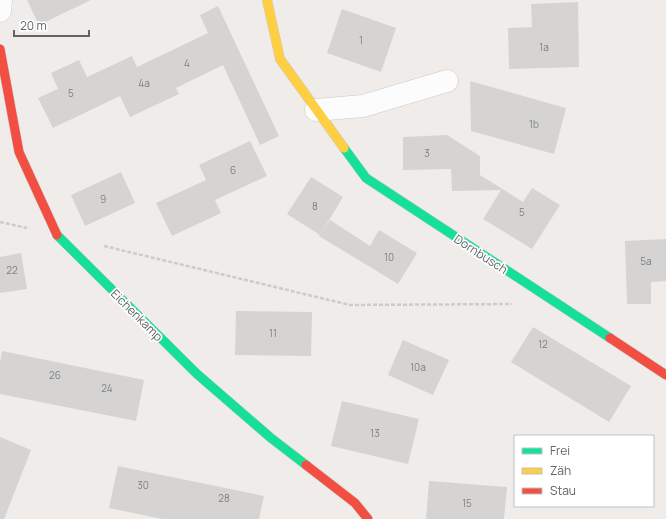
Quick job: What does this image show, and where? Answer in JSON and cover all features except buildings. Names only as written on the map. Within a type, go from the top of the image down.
[{"type":"street","points":[[0,11],[1,0]]},
{"type":"street","name":"Dornbusch","points":[[267,0],[280,59],[366,178],[666,375]]},
{"type":"street","name":"Eichenkamp","points":[[0,49],[19,152],[57,235],[197,374],[271,438],[355,503],[368,519]]},
{"type":"street","points":[[316,110],[363,106],[447,82]]},
{"type":"path","points":[[0,222],[57,235]]},
{"type":"path","points":[[103,246],[350,305],[511,304],[548,297]]},
{"type":"traffic: fast","points":[[344,148],[366,178],[610,338]]},
{"type":"traffic: fast","points":[[57,235],[197,374],[271,438],[306,465]]},
{"type":"traffic: slow","points":[[267,0],[280,59],[344,148]]},
{"type":"traffic: jam","points":[[0,49],[19,152],[57,235]]},
{"type":"traffic: jam","points":[[610,338],[666,375]]},
{"type":"traffic: jam","points":[[306,465],[355,503],[368,519]]}]
